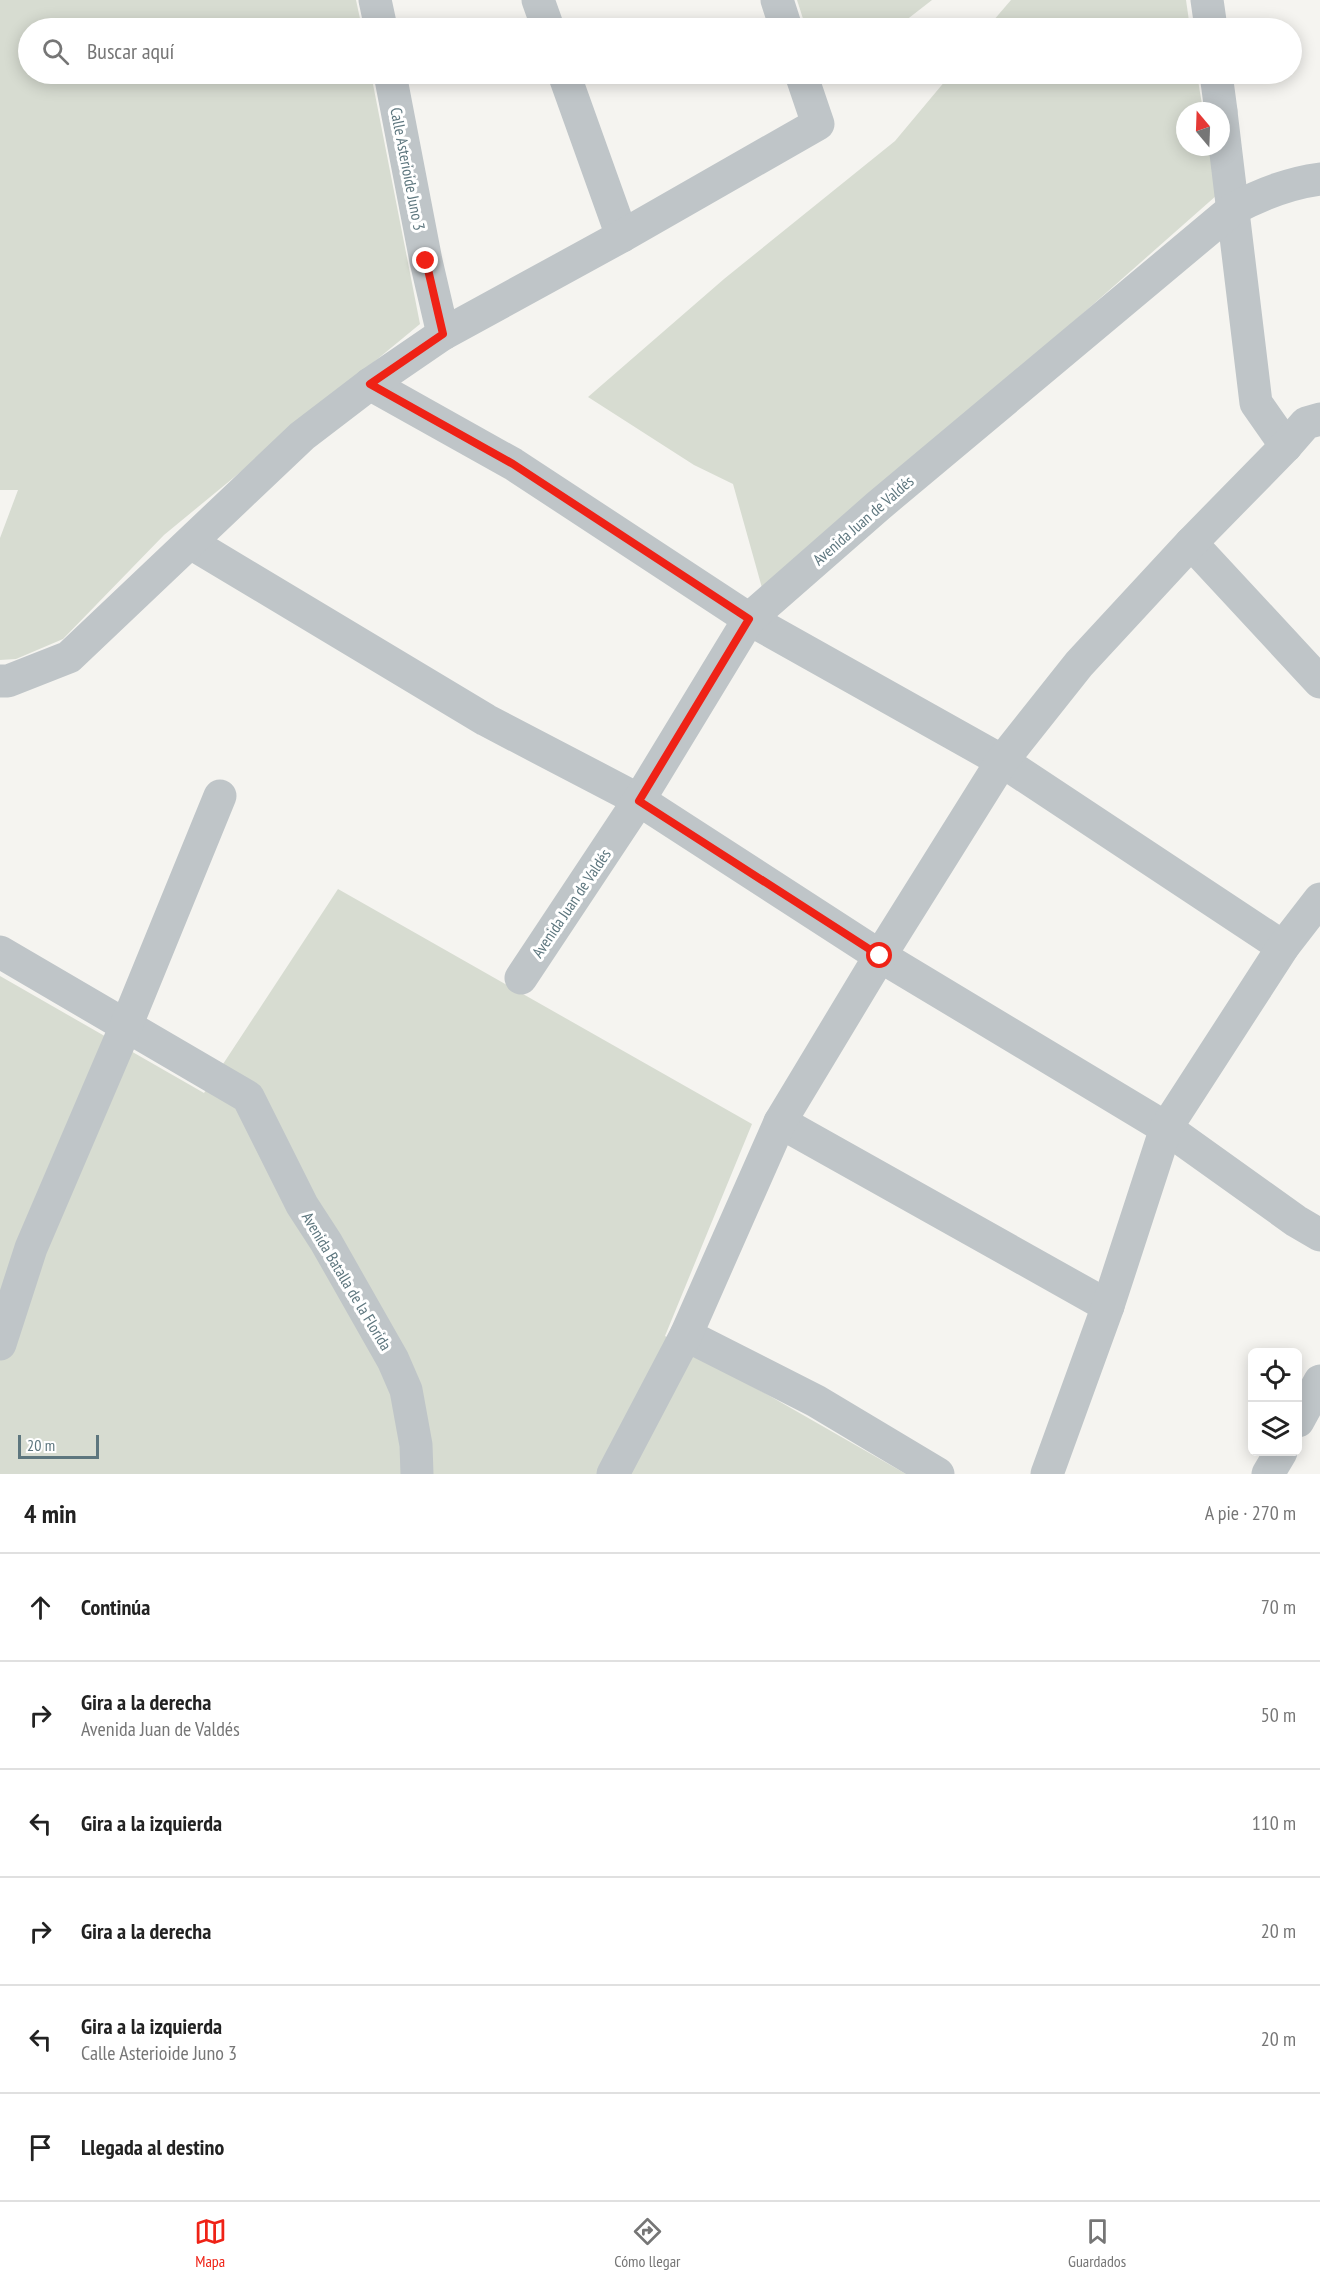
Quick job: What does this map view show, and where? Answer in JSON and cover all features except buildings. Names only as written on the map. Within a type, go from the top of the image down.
[{"type":"street","points":[[375,0],[379,18]]},
{"type":"street","points":[[538,0],[544,18]]},
{"type":"street","points":[[777,0],[783,18]]},
{"type":"street","points":[[1207,0],[1210,18]]},
{"type":"street","name":"Calle Asterioide Juno 3","points":[[392,84],[426,261],[443,334]]},
{"type":"street","points":[[568,84],[622,236]]},
{"type":"street","points":[[4,681],[69,657],[302,436],[370,384],[443,334],[819,124],[805,84]]},
{"type":"street","points":[[1217,84],[1220,102]]},
{"type":"street","points":[[614,1474],[686,1335],[780,1122],[1002,761],[1079,664],[1191,543],[1308,430],[1256,403],[1227,156]]},
{"type":"street","name":"Avenida Juan de Valdés","points":[[521,978],[639,801],[749,619],[878,506],[1233,209],[1264,193],[1298,182],[1320,179]]},
{"type":"street","points":[[370,384],[513,464],[749,619],[1002,761],[1283,947]]},
{"type":"street","points":[[191,543],[486,720],[639,801],[880,956],[1166,1128],[1296,1221],[1320,1235]]},
{"type":"street","points":[[1191,543],[1320,682]]},
{"type":"street","points":[[0,1344],[31,1248],[126,1026],[220,796]]},
{"type":"street","points":[[1047,1474],[1108,1306],[1166,1128],[1283,947],[1320,899]]},
{"type":"street","points":[[0,952],[126,1026]]},
{"type":"street","name":"Avenida Batalla de la Florida","points":[[126,1026],[248,1096],[302,1205],[326,1242],[393,1360],[406,1390],[416,1445],[417,1474]]},
{"type":"street","points":[[780,1122],[1108,1306]]},
{"type":"street","points":[[686,1335],[816,1401],[938,1474]]},
{"type":"street","points":[[1302,1414],[1320,1382]]},
{"type":"street","points":[[1268,1474],[1279,1456]]},
{"type":"shaded area","points":[[0,0],[356,0],[360,18],[18,18],[18,84],[373,84],[420,324],[164,535],[63,639],[16,659],[0,660],[0,538],[18,490],[0,490]]},
{"type":"shaded area","points":[[797,0],[932,0],[909,18],[803,18]]},
{"type":"shaded area","points":[[1011,0],[1186,0],[1189,18],[996,18]]},
{"type":"shaded area","points":[[943,84],[1199,84],[1202,102],[1176,102],[1176,156],[1210,156],[1217,195],[764,595],[733,484],[694,465],[588,397],[724,279],[895,141]]},
{"type":"shaded area","points":[[338,889],[752,1124],[665,1336],[906,1474],[0,1474],[0,976],[204,1093]]},
{"type":"route","points":[[426,261],[443,334],[370,384],[513,464],[749,619],[639,801],[880,956]]}]
